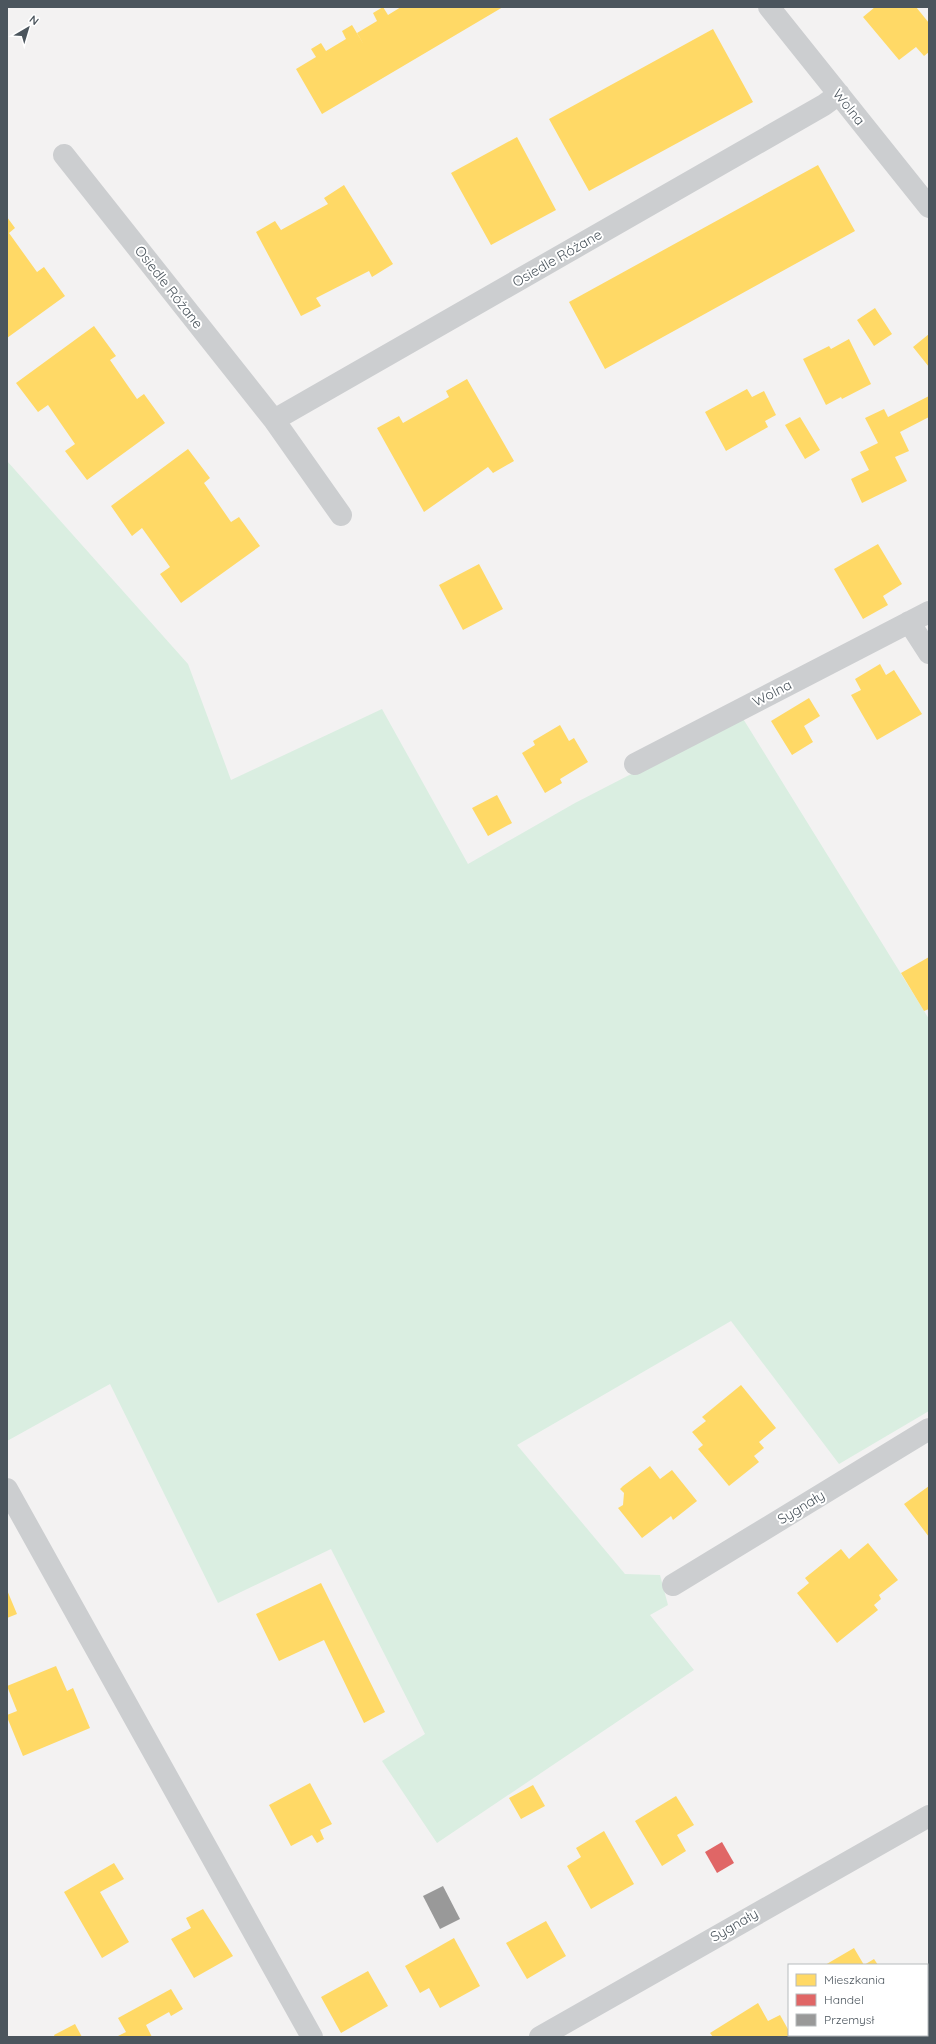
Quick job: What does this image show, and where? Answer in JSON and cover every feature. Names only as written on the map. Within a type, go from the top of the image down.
[{"type":"street","name":"Wolna","points":[[769,7],[929,207]]},
{"type":"street","name":"Osiedle Różane","points":[[274,420],[824,105],[838,94]]},
{"type":"street","name":"Osiedle Różane","points":[[64,155],[274,420],[341,514]]},
{"type":"street","name":"Wolna","points":[[635,764],[929,612]]},
{"type":"street","points":[[909,622],[929,652]]},
{"type":"street","name":"Sygnały","points":[[673,1584],[929,1429]]},
{"type":"street","points":[[7,1489],[312,2037]]},
{"type":"street","name":"Sygnały","points":[[540,2037],[929,1816]]},
{"type":"green space","points":[[7,461],[188,664],[231,780],[382,709],[468,864],[575,803],[742,717],[929,1019],[929,1411],[839,1464],[731,1321],[517,1445],[625,1574],[660,1575],[668,1605],[650,1615],[694,1670],[437,1843],[382,1761],[425,1734],[331,1549],[218,1603],[110,1384],[7,1441]]},
{"type":"building: Mieszkania","points":[[383,7],[388,15],[401,7],[503,7],[322,114],[296,69],[316,57],[311,49],[321,43],[326,51],[346,39],[342,31],[352,25],[364,45],[357,33],[377,21],[373,13]]},
{"type":"building: Mieszkania","points":[[875,7],[916,7],[929,23],[929,52],[924,56],[916,47],[899,60],[863,17]]},
{"type":"building: Mieszkania","points":[[713,29],[753,102],[589,191],[549,119]]},
{"type":"building: Mieszkania","points":[[517,137],[556,210],[491,245],[451,173]]},
{"type":"building: Mieszkania","points":[[818,165],[855,231],[605,369],[569,302]]},
{"type":"building: Mieszkania","points":[[344,185],[393,264],[372,277],[369,271],[316,298],[321,306],[301,316],[256,232],[275,221],[281,230],[328,204],[324,198]]},
{"type":"building: Mieszkania","points":[[7,217],[15,228],[9,233],[37,272],[44,267],[65,296],[7,338]]},
{"type":"building: Mieszkania","points":[[875,308],[892,334],[874,346],[857,320]]},
{"type":"building: Mieszkania","points":[[94,326],[116,356],[110,360],[137,399],[144,394],[165,423],[87,480],[65,451],[75,444],[48,405],[38,412],[16,383]]},
{"type":"building: Mieszkania","points":[[929,334],[929,367],[913,347]]},
{"type":"building: Mieszkania","points":[[849,339],[871,384],[842,399],[841,397],[826,405],[803,359],[829,346],[831,349]]},
{"type":"building: Mieszkania","points":[[467,379],[514,461],[493,473],[488,467],[424,512],[377,428],[399,416],[403,423],[449,397],[446,391]]},
{"type":"building: Mieszkania","points":[[747,389],[752,397],[764,391],[776,415],[765,421],[768,427],[726,451],[705,412]]},
{"type":"building: Mieszkania","points":[[929,396],[929,417],[900,432],[909,451],[895,457],[907,481],[862,503],[851,479],[869,470],[860,452],[878,443],[865,418],[884,409],[888,417]]},
{"type":"building: Mieszkania","points":[[800,417],[820,450],[805,459],[785,425]]},
{"type":"building: Mieszkania","points":[[188,449],[210,478],[204,483],[231,522],[239,517],[260,546],[181,603],[160,574],[170,567],[142,528],[132,536],[111,506]]},
{"type":"building: Mieszkania","points":[[878,544],[902,584],[883,596],[888,605],[863,619],[834,569]]},
{"type":"building: Mieszkania","points":[[479,564],[503,609],[463,630],[439,585]]},
{"type":"building: Mieszkania","points":[[880,664],[886,675],[894,670],[922,714],[877,740],[851,695],[861,690],[855,679]]},
{"type":"building: Mieszkania","points":[[809,698],[820,716],[804,726],[813,742],[792,755],[771,721]]},
{"type":"building: Mieszkania","points":[[560,725],[569,741],[574,738],[588,762],[560,779],[562,783],[545,793],[522,753],[535,745],[533,741]]},
{"type":"building: Mieszkania","points":[[497,795],[512,823],[488,836],[472,808]]},
{"type":"building: Mieszkania","points":[[929,957],[929,1009],[924,1011],[901,973]]},
{"type":"building: Mieszkania","points":[[741,1385],[776,1428],[759,1442],[764,1448],[754,1456],[759,1462],[729,1486],[698,1449],[703,1445],[692,1432],[706,1421],[702,1417]]},
{"type":"building: Mieszkania","points":[[650,1466],[660,1479],[672,1470],[697,1501],[673,1520],[671,1516],[642,1538],[618,1508],[623,1505],[624,1493],[620,1489]]},
{"type":"building: Mieszkania","points":[[929,1486],[929,1537],[904,1504]]},
{"type":"building: Mieszkania","points":[[868,1543],[898,1580],[879,1595],[881,1599],[874,1605],[878,1610],[837,1643],[797,1593],[809,1583],[805,1578],[841,1549],[849,1559]]},
{"type":"building: Mieszkania","points":[[321,1583],[385,1712],[364,1723],[324,1640],[279,1661],[256,1614]]},
{"type":"building: Mieszkania","points":[[7,1590],[17,1614],[7,1618]]},
{"type":"building: Mieszkania","points":[[56,1666],[67,1691],[73,1688],[90,1728],[23,1756],[7,1717],[7,1715],[17,1711],[7,1686]]},
{"type":"building: Mieszkania","points":[[310,1783],[332,1824],[320,1830],[324,1839],[317,1843],[312,1835],[291,1846],[269,1805]]},
{"type":"building: Mieszkania","points":[[533,1785],[545,1806],[521,1819],[509,1798]]},
{"type":"building: Mieszkania","points":[[676,1796],[694,1825],[677,1835],[686,1851],[662,1866],[635,1821]]},
{"type":"building: Mieszkania","points":[[604,1831],[634,1884],[591,1909],[567,1866],[581,1857],[576,1848]]},
{"type":"building: Mieszkania","points":[[114,1863],[124,1879],[100,1892],[129,1942],[102,1958],[64,1892]]},
{"type":"building: Mieszkania","points":[[203,1909],[233,1956],[194,1978],[171,1939],[191,1928],[186,1918]]},
{"type":"building: Mieszkania","points":[[546,1921],[566,1956],[527,1979],[506,1943]]},
{"type":"building: Mieszkania","points":[[454,1938],[480,1986],[440,2008],[429,1988],[420,1993],[405,1966]]},
{"type":"building: Mieszkania","points":[[854,1948],[863,1964],[827,1964]]},
{"type":"building: Mieszkania","points":[[874,1959],[877,1964],[866,1964]]},
{"type":"building: Mieszkania","points":[[368,1971],[388,2006],[341,2033],[321,1997]]},
{"type":"building: Mieszkania","points":[[171,1989],[183,2009],[171,2016],[169,2012],[146,2025],[152,2037],[116,2037],[126,2032],[118,2018]]},
{"type":"building: Mieszkania","points":[[758,2003],[768,2021],[780,2015],[788,2029],[788,2036],[792,2037],[713,2037],[710,2033]]},
{"type":"building: Mieszkania","points":[[75,2024],[82,2037],[55,2037],[54,2035]]},
{"type":"building: Mieszkania","points":[[916,2036],[916,2037],[888,2037]]},
{"type":"building: Handel","points":[[722,1842],[734,1863],[717,1873],[705,1852]]},
{"type":"building: Przemysł","points":[[443,1886],[460,1919],[440,1929],[423,1896]]}]
